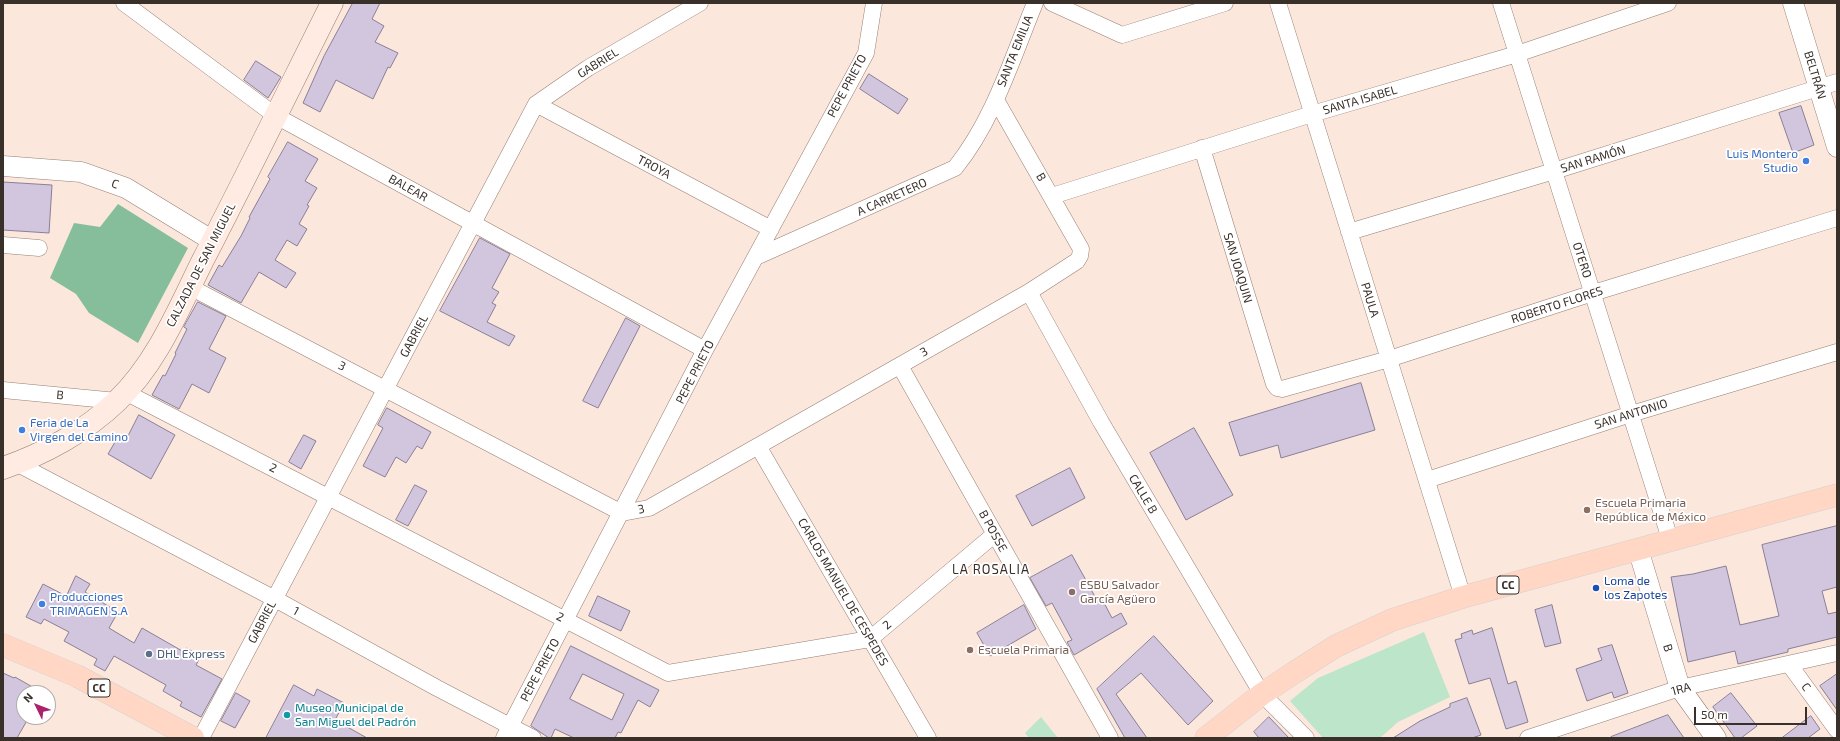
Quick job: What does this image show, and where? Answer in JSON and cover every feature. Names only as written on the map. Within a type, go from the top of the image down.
[{"type":"main road","name":"CALZADA DE SAN MIGUEL","points":[[9,466],[65,439],[97,418],[121,396],[151,359],[190,287],[332,3]]},
{"type":"main road","name":"CC","points":[[1206,738],[1262,694],[1336,646],[1392,620],[1464,597],[1670,539],[1837,495]]},
{"type":"main road","name":"CC","points":[[3,645],[77,676],[193,738]]},
{"type":"street","name":"BALEAR","points":[[124,3],[276,116],[706,350]]},
{"type":"street","name":"GABRIEL","points":[[201,738],[536,104],[588,68],[700,3]]},
{"type":"street","name":"PEPE PRIETO","points":[[507,732],[706,350],[866,53],[874,3]]},
{"type":"street","name":"SANTA EMILIA","points":[[996,100],[1035,3]]},
{"type":"street","points":[[1052,3],[1122,35],[1225,3]]},
{"type":"street","name":"PAULA","points":[[1278,3],[1464,597]]},
{"type":"street","name":"OTERO","points":[[1501,3],[1670,539]]},
{"type":"street","name":"SANTA ISABEL","points":[[1052,196],[1312,114],[1517,54],[1668,3]]},
{"type":"street","name":"BELTRÁN","points":[[1793,3],[1828,85],[1837,148]]},
{"type":"street","name":"SAN RAMÓN","points":[[1349,232],[1554,171],[1828,85]]},
{"type":"street","name":"B","points":[[996,100],[1081,249],[1080,256]]},
{"type":"street","name":"A CARRETERO","points":[[756,257],[955,168],[968,152],[996,100]]},
{"type":"street","name":"TROYA","points":[[536,104],[771,230]]},
{"type":"street","name":"SAN JOAQUIN","points":[[1202,148],[1271,376],[1277,388]]},
{"type":"street","name":"C","points":[[3,166],[81,172],[126,188],[213,241]]},
{"type":"street","name":"ROBERTO FLORES","points":[[1277,388],[1282,389],[1389,359],[1592,293],[1837,218]]},
{"type":"street","points":[[3,245],[39,248]]},
{"type":"street","name":"3","points":[[190,287],[386,388],[622,513],[649,508],[1029,292],[1077,260],[1080,256]]},
{"type":"street","name":"CALLE B","points":[[1029,292],[1101,422],[1262,694],[1306,738]]},
{"type":"street","name":"SAN ANTONIO","points":[[1427,480],[1631,414],[1837,352]]},
{"type":"street","name":"B POSSE","points":[[900,366],[1110,738]]},
{"type":"street","name":"B","points":[[3,390],[121,396]]},
{"type":"street","name":"2","points":[[121,396],[329,497],[668,673],[870,639],[995,534]]},
{"type":"street","name":"CARLOS MANUEL DE CESPEDES","points":[[758,446],[928,738]]},
{"type":"street","name":"1","points":[[9,466],[274,599],[437,688],[507,732],[533,738]]},
{"type":"street","name":"B","points":[[1638,549],[1680,688],[1716,738]]},
{"type":"street","name":"1RA","points":[[1528,738],[1680,688],[1837,653]]},
{"type":"street","name":"C","points":[[1789,664],[1837,730]]},
{"type":"green space","points":[[118,204],[188,248],[138,343],[89,313],[76,294],[50,278],[74,223],[100,227]]},
{"type":"green space","points":[[1424,632],[1450,697],[1398,722],[1380,738],[1323,738],[1290,701],[1318,678]]},
{"type":"green space","points":[[1041,717],[1058,738],[1029,738],[1025,733]]},
{"type":"building","points":[[353,3],[380,3],[372,19],[384,26],[375,42],[398,53],[390,68],[388,67],[373,99],[336,80],[320,112],[303,103],[324,56]]},
{"type":"building","points":[[256,61],[281,77],[268,98],[244,80]]},
{"type":"building","points":[[869,74],[908,99],[898,114],[860,89]]},
{"type":"building","points":[[1801,106],[1814,145],[1793,153],[1779,113]]},
{"type":"building","points":[[288,142],[318,159],[305,181],[317,188],[307,205],[309,206],[299,224],[307,229],[297,246],[287,240],[275,260],[296,273],[286,288],[259,272],[241,303],[208,285],[219,265],[222,267],[241,236],[250,218],[249,217],[270,179],[268,177]]},
{"type":"building","points":[[3,182],[52,185],[49,233],[3,230]]},
{"type":"building","points":[[480,238],[510,254],[492,288],[499,292],[492,303],[496,305],[487,322],[515,336],[509,346],[440,311]]},
{"type":"building","points":[[198,302],[226,316],[209,349],[226,358],[209,393],[192,384],[179,409],[152,395],[163,375],[165,376],[176,354],[175,353],[187,329],[184,327]]},
{"type":"building","points":[[626,318],[640,326],[598,408],[583,401]]},
{"type":"building","points":[[1361,383],[1375,430],[1281,458],[1278,445],[1240,456],[1229,423]]},
{"type":"building","points":[[387,408],[431,432],[422,449],[417,446],[406,463],[396,457],[385,477],[363,466],[383,428],[378,425]]},
{"type":"building","points":[[139,415],[175,435],[151,479],[108,454],[118,437],[125,441]]},
{"type":"building","points":[[1194,428],[1233,495],[1186,520],[1150,453]]},
{"type":"building","points":[[304,435],[316,441],[301,469],[289,462]]},
{"type":"building","points":[[1070,468],[1085,498],[1032,526],[1016,496]]},
{"type":"building","points":[[415,485],[427,491],[408,526],[396,520]]},
{"type":"building","points":[[1837,526],[1837,587],[1822,591],[1828,614],[1837,612],[1837,637],[1788,649],[1788,652],[1738,664],[1735,651],[1688,662],[1671,577],[1693,574],[1726,566],[1740,625],[1779,616],[1762,545]]},
{"type":"building","name":"ESBU Salvador García Agüero","points":[[1072,555],[1098,602],[1102,599],[1112,618],[1121,613],[1127,624],[1074,655],[1067,642],[1072,640],[1052,603],[1046,606],[1030,578]]},
{"type":"building","points":[[76,576],[90,584],[85,592],[118,612],[109,628],[134,643],[142,628],[184,652],[186,648],[201,656],[196,665],[222,679],[201,717],[180,706],[182,702],[163,691],[166,685],[114,656],[105,671],[94,665],[97,659],[64,641],[69,632],[44,619],[41,624],[26,617],[43,584],[66,596]]},
{"type":"building","points":[[598,596],[630,611],[621,631],[589,616]]},
{"type":"building","points":[[1024,605],[1036,629],[990,656],[977,633]]},
{"type":"building","points":[[1552,605],[1561,643],[1545,647],[1535,610]]},
{"type":"building","points":[[1492,628],[1508,684],[1516,681],[1528,722],[1506,729],[1490,678],[1469,684],[1455,640],[1462,638],[1461,634],[1472,630],[1473,634]]},
{"type":"building","points":[[1154,636],[1213,701],[1188,725],[1141,673],[1116,694],[1147,738],[1125,738],[1097,689]]},
{"type":"building","points":[[1612,645],[1628,693],[1614,698],[1612,692],[1587,701],[1576,669],[1602,660],[1598,649]]},
{"type":"building","points":[[571,646],[659,690],[650,707],[638,700],[621,733],[618,732],[615,738],[574,738],[555,729],[551,738],[549,738],[531,726]],"holes":[[[583,674],[624,694],[612,720],[570,699]]]},
{"type":"building","points":[[3,673],[14,678],[15,677],[29,685],[16,685],[16,725],[24,725],[17,738],[3,738]]},
{"type":"building","points":[[1837,674],[1837,710],[1820,686]]},
{"type":"building","points":[[294,685],[314,696],[317,689],[344,703],[335,720],[367,738],[266,738]]},
{"type":"building","points":[[236,693],[250,701],[235,728],[221,721]]},
{"type":"building","points":[[1731,693],[1757,726],[1741,738],[1735,738],[1713,707]]},
{"type":"building","points":[[1467,698],[1481,735],[1472,738],[1393,738],[1420,721],[1450,707],[1450,704]]},
{"type":"building","points":[[1668,715],[1684,738],[1611,738],[1611,737]]},
{"type":"building","points":[[1811,716],[1820,729],[1808,738],[1782,738]]},
{"type":"building","points":[[1269,717],[1289,738],[1259,738],[1254,732]]},
{"type":"place","name":"Luis Montero Studio","points":[[1806,161]]},
{"type":"place","name":"Feria de La Virgen del Camino","points":[[22,430]]},
{"type":"place","name":"Escuela Primaria República de México","points":[[1587,510]]},
{"type":"place","name":"Loma de los Zapotes","points":[[1596,588]]},
{"type":"place","name":"ESBU Salvador García Agüero","points":[[1072,592]]},
{"type":"place","name":"Producciones TRIMAGEN S.A","points":[[42,604]]},
{"type":"place","name":"Escuela Primaria","points":[[970,650]]},
{"type":"place","name":"DHL Express","points":[[149,654]]},
{"type":"place","name":"Museo Municipal de San Miguel del Padrón","points":[[287,715]]},
{"type":"district","name":"LA ROSALIA","points":[[991,570]]}]
